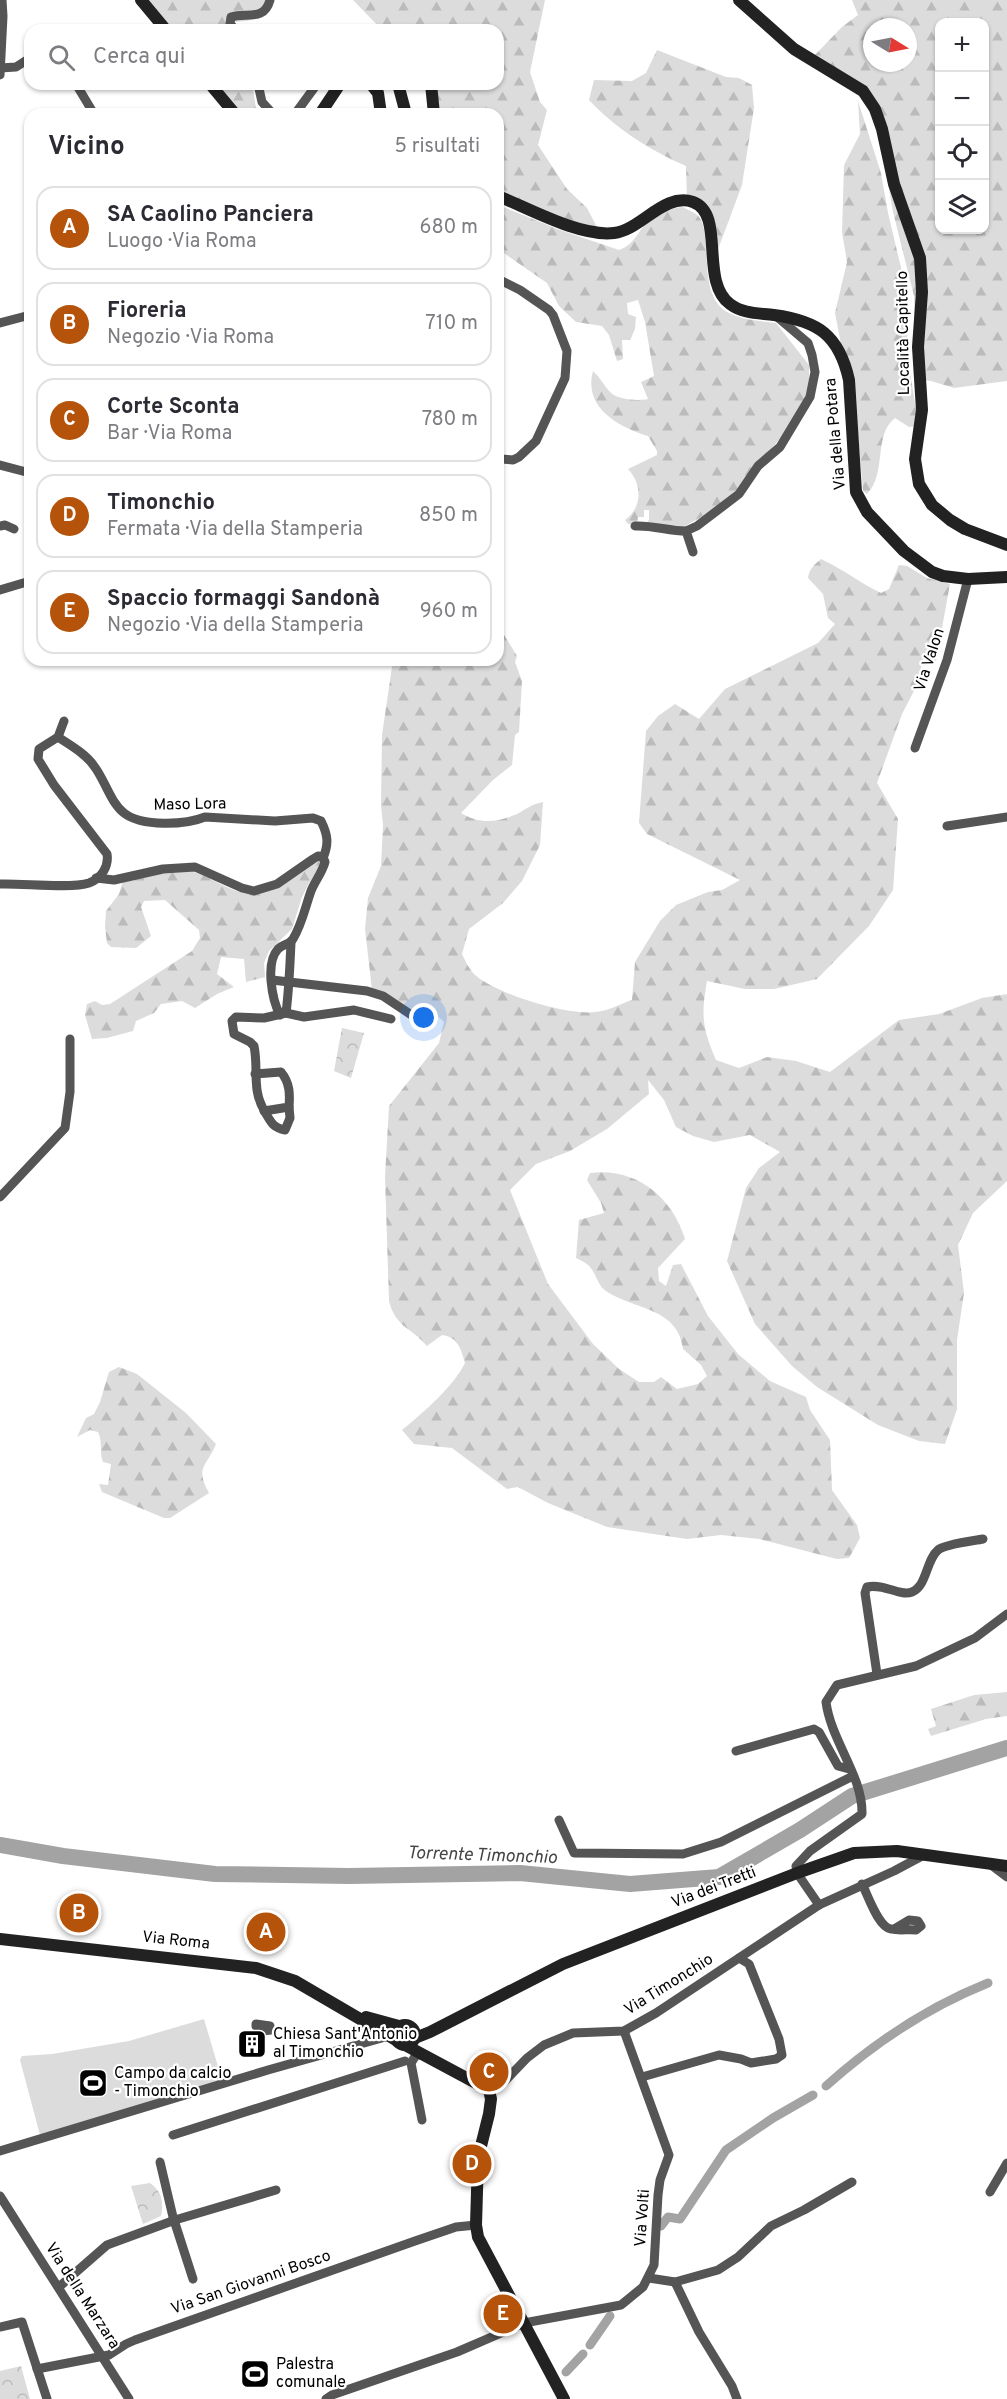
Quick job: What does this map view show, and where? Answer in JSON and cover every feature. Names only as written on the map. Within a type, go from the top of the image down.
[{"type":"street","points":[[0,75],[2,0]]},
{"type":"street","points":[[141,0],[161,24]]},
{"type":"street","points":[[230,24],[231,17],[258,15],[266,9],[270,0]]},
{"type":"street","name":"Località Capitello","points":[[738,0],[794,49],[863,91],[875,109],[882,129],[894,184],[920,258],[922,292],[918,347],[922,410],[915,459],[919,484],[932,505],[950,520],[965,529],[1006,541]]},
{"type":"street","points":[[0,69],[16,67],[24,62]]},
{"type":"street","points":[[80,90],[90,108]]},
{"type":"street","points":[[215,90],[230,108]]},
{"type":"street","points":[[259,90],[262,102],[268,108]]},
{"type":"street","points":[[307,90],[308,99]]},
{"type":"street","points":[[301,108],[313,90]]},
{"type":"street","points":[[324,108],[336,90]]},
{"type":"street","points":[[371,90],[374,108]]},
{"type":"street","points":[[375,90],[378,93],[380,108]]},
{"type":"street","points":[[400,90],[404,108]]},
{"type":"street","points":[[432,90],[433,108]]},
{"type":"street","name":"Via della Potara","points":[[504,198],[580,229],[600,233],[617,233],[631,227],[649,214],[681,200],[693,202],[702,208],[712,231],[714,275],[721,292],[730,304],[753,314],[802,320],[815,326],[829,336],[845,362],[849,380],[856,492],[867,512],[904,551],[922,566],[943,576],[969,579],[1007,577]]},
{"type":"street","points":[[504,282],[549,310],[563,339],[567,357],[565,378],[536,441],[519,457],[513,460],[504,459]]},
{"type":"street","points":[[635,526],[644,525],[670,531],[686,531],[698,526],[739,494],[758,466],[780,447],[810,397],[815,372],[813,356],[807,343],[775,315]]},
{"type":"street","points":[[0,323],[24,317]]},
{"type":"street","points":[[0,465],[24,471]]},
{"type":"street","points":[[0,526],[5,525],[14,529]]},
{"type":"street","points":[[686,531],[693,552]]},
{"type":"street","name":"Via Valon","points":[[915,748],[947,660],[969,579]]},
{"type":"street","points":[[0,590],[24,583]]},
{"type":"street","points":[[0,884],[91,882],[105,870],[109,861],[107,854],[68,805],[38,759],[39,749],[58,737],[64,721]]},
{"type":"street","name":"Maso Lora","points":[[58,737],[94,766],[124,814],[139,820],[164,824],[195,821],[206,817],[275,821],[313,818],[321,821],[328,844],[323,858],[324,868],[312,890],[303,918],[291,942]]},
{"type":"street","points":[[947,826],[1007,817]]},
{"type":"street","points":[[96,878],[114,880],[163,869],[195,867],[254,891],[277,884],[318,856],[323,858]]},
{"type":"street","points":[[283,1014],[276,1008],[269,969],[278,949],[291,942]]},
{"type":"street","points":[[283,1014],[290,982],[288,967],[291,942]]},
{"type":"street","points":[[272,980],[351,987],[376,993],[428,1026]]},
{"type":"street","points":[[255,1074],[283,1073],[290,1093],[290,1118],[285,1130],[277,1129],[269,1122],[259,1106],[255,1074],[254,1046],[234,1034],[232,1021],[236,1017],[264,1018],[283,1014],[304,1017],[354,1010],[392,1019]]},
{"type":"street","points":[[0,1197],[65,1128],[70,1092],[70,1039]]},
{"type":"street","points":[[264,1111],[289,1107]]},
{"type":"street","points":[[877,1674],[865,1593],[867,1587],[885,1586],[903,1593],[910,1593],[918,1588],[934,1555],[940,1548],[983,1539]]},
{"type":"street","points":[[819,1905],[798,1873],[796,1866],[810,1851],[862,1814],[862,1797],[828,1718],[826,1702],[837,1685],[916,1666],[975,1638],[1007,1614]]},
{"type":"street","points":[[736,1751],[814,1729],[819,1732],[838,1766],[853,1776]]},
{"type":"street","points":[[559,1820],[574,1853],[683,1854],[722,1842],[853,1776]]},
{"type":"street","name":"Via dei Tretti","points":[[403,2037],[448,2022],[563,1964],[854,1853],[884,1851],[1007,1866]]},
{"type":"street","name":"Via Timonchio","points":[[489,2090],[505,2081],[527,2058],[544,2045],[573,2033],[624,2031],[656,2013],[819,1905],[924,1855]]},
{"type":"street","points":[[989,1863],[1007,1877]]},
{"type":"street","points":[[862,1884],[880,1921],[888,1929],[894,1929]]},
{"type":"street","name":"Via Roma","points":[[0,1939],[242,1965],[284,1977],[340,2007],[374,2029],[376,2027],[403,2037]]},
{"type":"street","points":[[642,2077],[719,2055],[751,2063],[776,2059],[782,2055],[779,2039],[749,1964],[746,1960],[738,1958]]},
{"type":"street","name":"Via Roma","points":[[340,2007],[403,2037],[426,2055],[489,2090]]},
{"type":"street","points":[[359,2044],[374,2029]]},
{"type":"street","name":"Via Volti","points":[[326,2399],[457,2352],[524,2324],[621,2306],[637,2294],[649,2278],[656,2254],[659,2188],[669,2155],[624,2031]]},
{"type":"street","points":[[0,2151],[359,2044],[403,2037],[405,2061],[410,2078],[414,2080]]},
{"type":"street","points":[[422,2120],[411,2063],[416,2055],[426,2055]]},
{"type":"street","points":[[173,2135],[405,2061]]},
{"type":"street","points":[[489,2090],[491,2099],[489,2114],[478,2158],[476,2225],[483,2248],[564,2399]]},
{"type":"street","points":[[160,2162],[193,2279]]},
{"type":"street","points":[[990,2192],[1007,2163]]},
{"type":"street","points":[[649,2278],[675,2282],[718,2270],[738,2257],[771,2226],[852,2182]]},
{"type":"street","points":[[59,2288],[107,2245],[175,2220],[276,2190]]},
{"type":"street","name":"Via della Marzara","points":[[0,2196],[4,2211],[59,2288],[129,2399]]},
{"type":"street","name":"Via San Giovanni Bosco","points":[[37,2369],[109,2355],[135,2340],[415,2241],[456,2228],[476,2225]]},
{"type":"street","points":[[675,2282],[699,2332],[732,2386],[737,2399]]},
{"type":"street","points":[[0,2326],[22,2322],[46,2399]]},
{"type":"green space","points":[[143,0],[266,0],[259,13],[249,20],[229,24],[161,24]]},
{"type":"green space","points":[[353,0],[545,0],[530,72],[540,102],[547,110],[538,145],[567,189],[587,208],[600,233],[504,200],[504,108],[435,108],[434,90],[504,90],[504,24],[376,24]]},
{"type":"green space","points":[[852,0],[1007,0],[1007,381],[954,388],[915,379],[914,296],[893,212],[886,172],[888,153],[861,93],[810,60],[842,27],[858,15]]},
{"type":"green space","points":[[657,50],[726,77],[739,78],[752,85],[754,108],[742,185],[717,252],[711,226],[687,200],[686,166],[634,138],[589,100],[594,80],[632,81],[646,73]]},
{"type":"green space","points":[[217,90],[253,90],[256,108],[234,108]]},
{"type":"green space","points":[[858,101],[881,173],[908,297],[907,353],[917,416],[916,426],[909,427],[895,418],[888,425],[884,434],[877,476],[867,494],[863,491],[853,376],[844,360],[835,313],[847,262],[842,232],[844,165],[860,134]]},
{"type":"green space","points":[[504,207],[619,250],[632,242],[647,222],[655,216],[683,207],[698,216],[703,226],[708,279],[718,304],[727,312],[738,317],[776,323],[809,365],[809,391],[785,433],[763,458],[745,484],[714,510],[685,526],[670,530],[646,523],[649,520],[649,510],[644,510],[644,517],[638,517],[637,524],[628,524],[625,520],[631,515],[638,502],[638,488],[628,469],[657,455],[657,451],[648,436],[626,427],[606,414],[593,395],[591,384],[593,371],[614,395],[629,399],[648,399],[641,382],[654,376],[645,322],[638,300],[627,303],[628,314],[636,317],[635,329],[630,340],[622,340],[623,359],[617,361],[609,335],[602,326],[576,322],[559,306],[547,283],[504,253]]},
{"type":"green space","points":[[821,559],[881,593],[889,589],[899,565],[907,566],[927,578],[950,584],[936,661],[923,658],[917,685],[902,714],[877,783],[898,819],[893,890],[869,926],[817,979],[774,989],[745,989],[707,981],[704,1021],[716,1060],[739,1068],[767,1057],[796,1061],[830,1072],[899,1020],[939,1014],[982,998],[1007,994],[1007,1181],[973,1213],[958,1245],[964,1293],[957,1340],[957,1409],[945,1444],[919,1441],[878,1425],[817,1387],[792,1366],[755,1324],[727,1261],[746,1188],[759,1168],[780,1152],[750,1135],[714,1142],[693,1136],[676,1127],[664,1100],[648,1080],[649,1094],[607,1129],[570,1151],[536,1164],[510,1190],[548,1284],[593,1344],[619,1369],[639,1382],[654,1382],[661,1377],[677,1389],[698,1384],[707,1376],[701,1365],[683,1349],[673,1325],[653,1311],[606,1291],[591,1268],[576,1258],[579,1220],[604,1213],[601,1203],[587,1180],[590,1173],[606,1172],[622,1175],[636,1180],[661,1198],[671,1210],[685,1239],[658,1268],[659,1281],[666,1286],[673,1265],[681,1264],[708,1316],[738,1354],[770,1381],[806,1397],[810,1410],[830,1440],[832,1490],[857,1525],[860,1538],[849,1558],[837,1559],[759,1539],[721,1535],[687,1539],[607,1527],[548,1503],[518,1487],[507,1489],[452,1448],[414,1444],[402,1430],[446,1390],[465,1363],[460,1349],[452,1338],[442,1335],[427,1346],[400,1322],[389,1301],[385,1177],[389,1106],[439,1043],[444,1022],[432,1011],[426,1017],[420,1018],[372,990],[365,929],[368,898],[381,866],[382,735],[392,666],[504,666],[504,635],[517,656],[515,662],[522,681],[519,732],[515,735],[512,765],[493,780],[461,813],[481,821],[495,821],[543,802],[540,845],[522,881],[503,903],[469,929],[462,954],[472,972],[484,982],[532,1002],[568,1011],[596,1012],[632,1000],[635,962],[660,921],[676,905],[708,892],[722,890],[740,880],[647,834],[639,823],[646,731],[658,716],[675,704],[699,719],[725,689],[818,643],[835,624],[828,618],[823,594],[808,578]]},
{"type":"green space","points":[[321,859],[321,865],[302,897],[292,929],[269,951],[264,963],[265,977],[246,982],[244,959],[221,957],[217,974],[234,987],[217,994],[195,1008],[182,1001],[161,1004],[154,1013],[136,1021],[133,1031],[107,1038],[92,1039],[85,1015],[87,1004],[95,1001],[102,1005],[110,1004],[192,951],[200,938],[199,930],[165,900],[144,901],[141,907],[151,936],[136,948],[111,947],[107,943],[106,911],[119,894],[123,880],[156,872],[181,870],[206,876],[238,891],[256,894]]},
{"type":"green space","points":[[342,1028],[364,1033],[351,1078],[334,1071]]},
{"type":"green space","points":[[119,1367],[137,1374],[186,1413],[216,1444],[202,1472],[209,1493],[170,1518],[164,1518],[102,1492],[99,1484],[108,1485],[111,1464],[103,1462],[98,1432],[90,1430],[77,1437],[86,1418],[94,1414],[100,1402],[109,1372]]},
{"type":"green space","points":[[1007,1692],[1007,1716],[986,1719],[931,1736],[928,1729],[936,1726],[931,1709],[974,1695]]},
{"type":"green space","points":[[204,2019],[222,2080],[40,2135],[20,2060],[22,2056],[52,2054],[129,2041]]},
{"type":"green space","points":[[150,2183],[160,2194],[162,2211],[161,2216],[143,2224],[131,2186]]},
{"type":"green space","points":[[21,2366],[30,2399],[0,2399],[0,2371]]},
{"type":"waterway","name":"Torrente Timonchio","points":[[0,1845],[63,1856],[215,1874],[349,1876],[520,1873],[630,1884],[719,1877],[800,1830],[852,1796],[1007,1748]]},
{"type":"waterway","points":[[826,2086],[902,2027],[944,2003],[988,1983]]},
{"type":"waterway","points":[[661,2226],[668,2217],[680,2219],[726,2150],[773,2118],[813,2095]]},
{"type":"waterway","points":[[590,2345],[610,2316]]},
{"type":"waterway","points":[[566,2372],[583,2354]]},
{"type":"place","name":"Fioreria","points":[[79,1913]]},
{"type":"place","name":"SA Caolino Panciera","points":[[266,1932]]},
{"type":"place","name":"Chiesa Sant'Antonio al Timonchio","points":[[252,2044]]},
{"type":"place","name":"Corte Sconta","points":[[489,2072]]},
{"type":"place","name":"Campo da calcio - Timonchio","points":[[93,2083]]},
{"type":"place","name":"Timonchio","points":[[472,2164]]},
{"type":"place","name":"Spaccio formaggi Sandonà","points":[[503,2314]]},
{"type":"place","name":"Palestra comunale","points":[[255,2374]]}]
